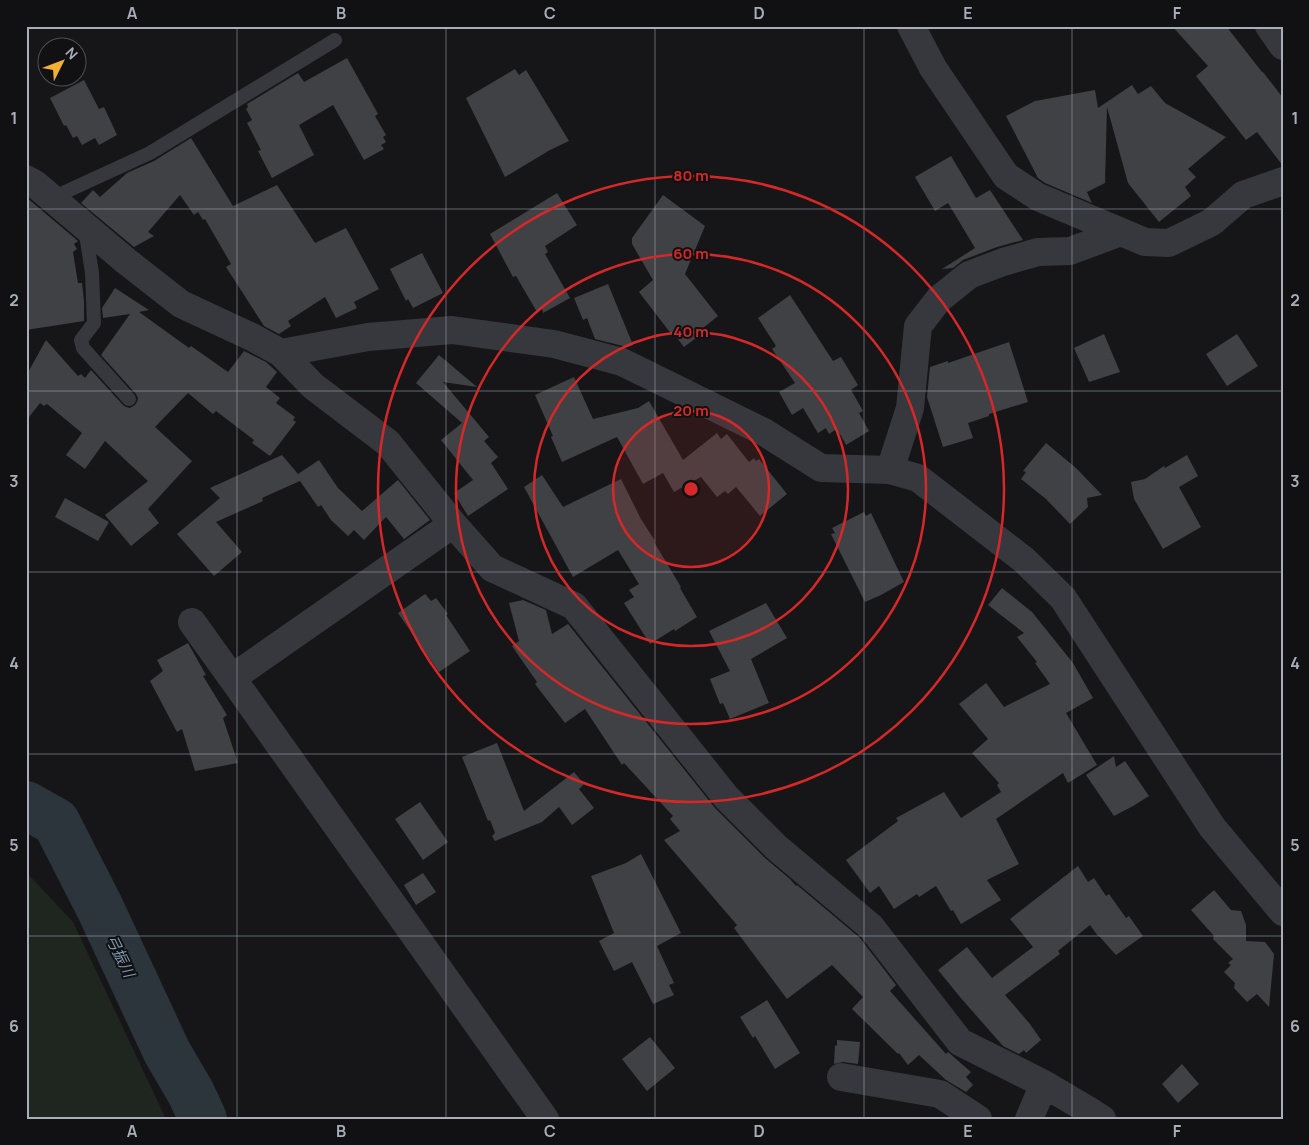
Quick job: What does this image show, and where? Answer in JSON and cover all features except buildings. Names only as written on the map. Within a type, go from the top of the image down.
[{"type":"street","points":[[911,26],[933,68],[1006,176],[1038,197],[1121,232],[1145,242],[1169,242],[1212,222],[1243,194],[1283,181]]},
{"type":"street","points":[[1269,26],[1283,46]]},
{"type":"street","points":[[26,178],[126,261],[182,304],[281,353],[313,386],[388,443],[453,524],[492,568],[574,606],[726,797],[776,847],[871,927],[960,1042],[1044,1084],[1102,1119]]},
{"type":"street","points":[[890,470],[910,408],[918,326],[939,299],[969,275],[1003,262],[1038,252],[1070,251],[1121,232]]},
{"type":"street","points":[[281,353],[368,337],[452,330],[554,344],[622,362],[764,432],[821,468],[890,470],[918,478],[1024,560],[1063,598],[1212,826],[1283,912]]},
{"type":"street","points":[[232,678],[453,524]]},
{"type":"street","points":[[192,622],[545,1119]]},
{"type":"street","points":[[841,1077],[940,1094],[978,1119]]},
{"type":"street","points":[[1029,1119],[1044,1084]]},
{"type":"lane","points":[[52,198],[150,153],[335,40]]},
{"type":"lane","points":[[84,226],[92,273],[94,323],[81,340],[83,348],[129,400]]},
{"type":"shaded area","points":[[26,872],[73,922],[166,1119],[26,1119]]},
{"type":"waterway","name":"弓振川","points":[[26,805],[56,822],[100,908],[167,1052],[191,1093],[203,1119]]}]
